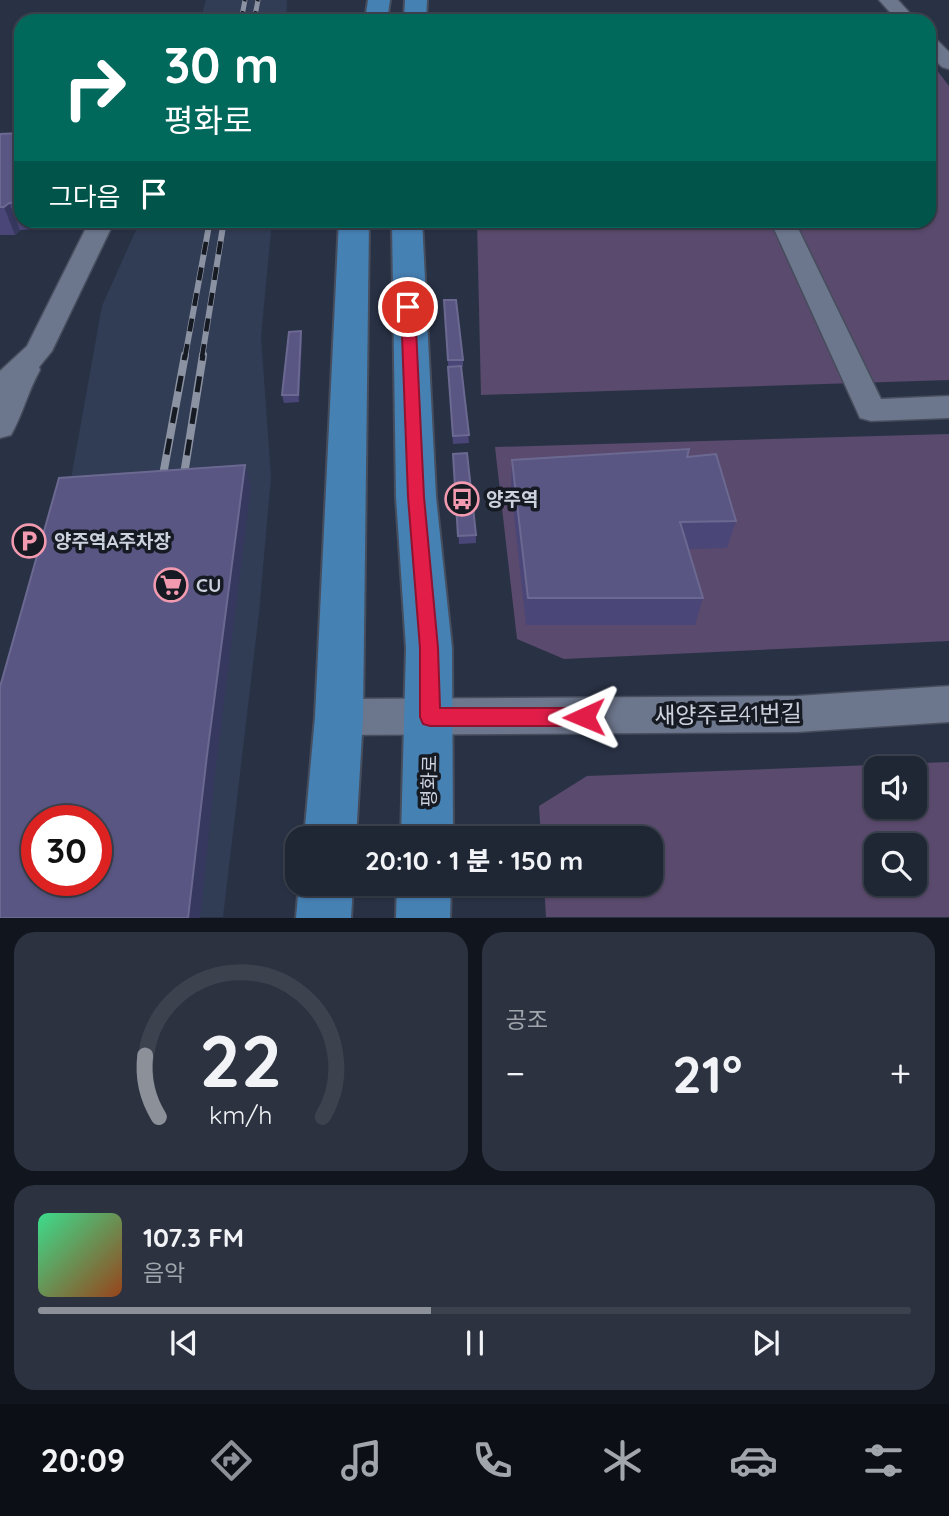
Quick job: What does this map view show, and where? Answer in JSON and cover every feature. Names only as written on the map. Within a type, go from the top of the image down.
[{"type":"main road","points":[[331,826],[339,717],[354,228]]},
{"type":"main road","name":"평화로","points":[[407,228],[416,497],[429,648],[427,826]]},
{"type":"main road","points":[[323,918],[325,896]]},
{"type":"main road","points":[[422,918],[423,896]]},
{"type":"street","points":[[888,0],[901,14]]},
{"type":"street","points":[[936,50],[949,63]]},
{"type":"street","points":[[0,427],[13,392],[38,351],[99,228]]},
{"type":"street","points":[[786,228],[871,410],[949,407]]},
{"type":"street","points":[[0,354],[38,351]]},
{"type":"street","points":[[0,388],[38,351]]},
{"type":"street","name":"새양주로41번길","points":[[339,717],[797,714],[949,704]]},
{"type":"shaded area","points":[[206,0],[287,0],[286,14],[202,14]]},
{"type":"shaded area","points":[[936,69],[949,86],[949,380],[481,395],[477,228],[936,228]]},
{"type":"shaded area","points":[[137,228],[271,228],[261,337],[271,477],[259,613],[223,917],[0,918],[69,490],[102,306]]},
{"type":"shaded area","points":[[949,434],[949,641],[564,659],[517,639],[495,447]]},
{"type":"shaded area","points":[[949,762],[949,917],[546,917],[545,896],[663,896],[663,826],[540,826],[539,806],[587,776],[864,765],[864,819],[927,819],[927,763]]},
{"type":"building","points":[[14,133],[14,203],[4,207],[0,207],[0,134]]},
{"type":"building","points":[[444,300],[456,300],[463,360],[448,360]]},
{"type":"building","points":[[301,331],[298,395],[282,395],[289,332]]},
{"type":"building","points":[[461,366],[469,435],[453,436],[448,367]]},
{"type":"building","points":[[689,449],[687,457],[716,454],[736,521],[680,522],[703,598],[528,598],[512,460]]},
{"type":"building","points":[[467,453],[476,535],[458,536],[453,454]]},
{"type":"building","points":[[245,465],[188,918],[0,918],[0,687],[59,478]]},
{"type":"railway","points":[[242,14],[245,0]]},
{"type":"railway","points":[[255,14],[258,0]]},
{"type":"railway","points":[[185,357],[209,228]]},
{"type":"railway","points":[[202,357],[223,228]]},
{"type":"railway","points":[[161,486],[185,355]]},
{"type":"railway","points":[[182,487],[203,355]]},
{"type":"place","name":"양주역","points":[[462,499]]},
{"type":"place","name":"양주역A주차장","points":[[29,541]]},
{"type":"place","name":"CU","points":[[171,585]]},
{"type":"route","points":[[408,307],[416,497],[429,648],[430,717],[584,717]]}]
